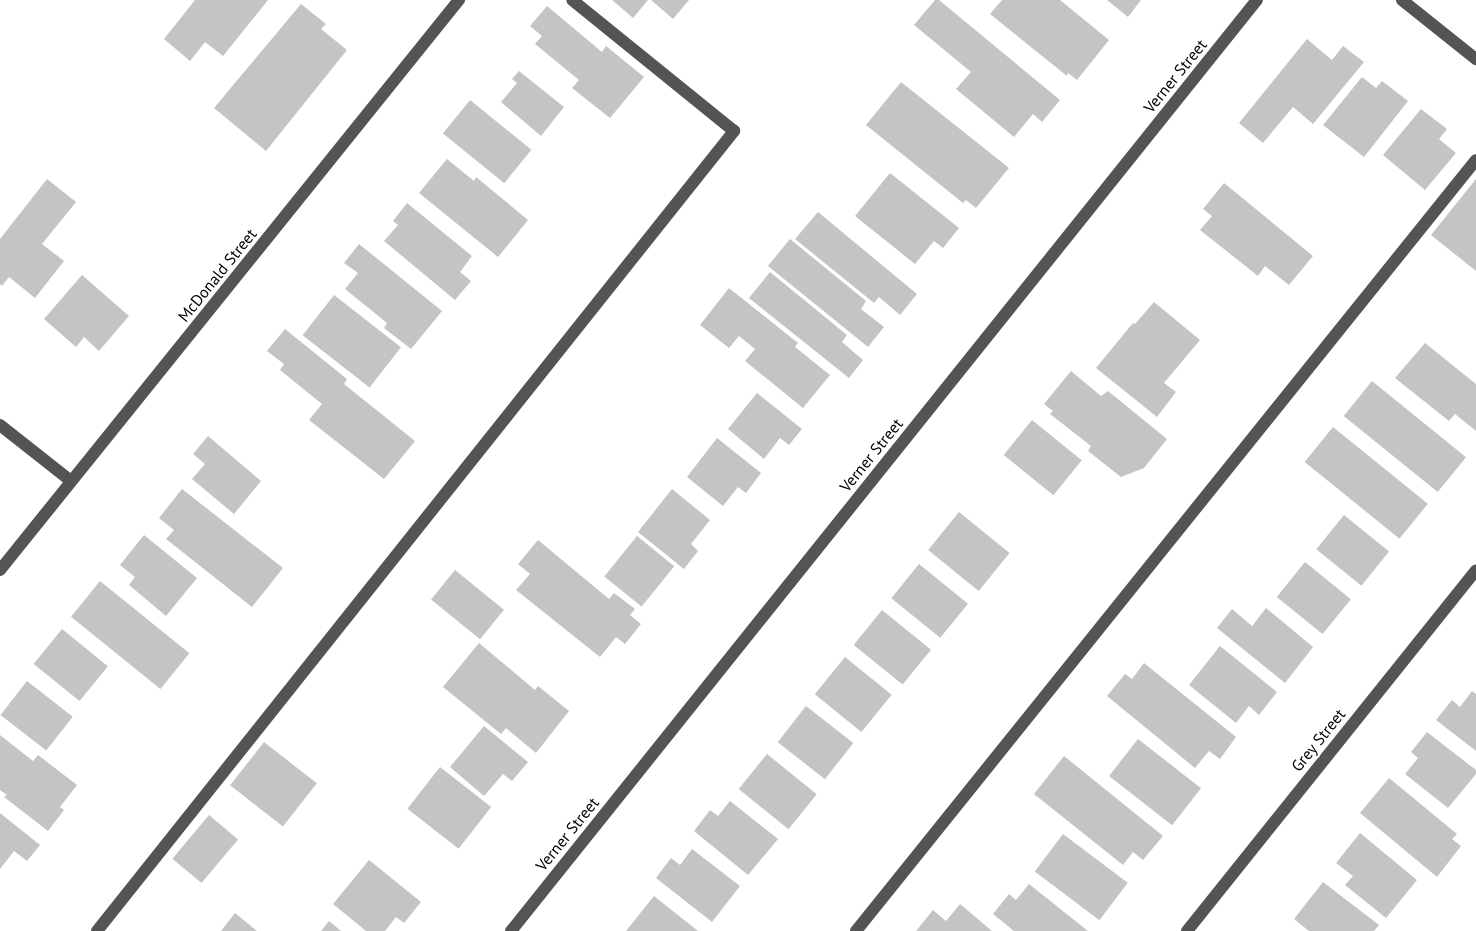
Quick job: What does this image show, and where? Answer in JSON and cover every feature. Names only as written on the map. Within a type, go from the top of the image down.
[{"type":"street","points":[[441,0],[456,4]]},
{"type":"street","points":[[97,931],[734,131],[572,0]]},
{"type":"street","name":"Verner Street","points":[[510,931],[1257,0]]},
{"type":"street","points":[[1402,0],[1476,59]]},
{"type":"street","name":"McDonald Street","points":[[0,570],[456,4]]},
{"type":"street","points":[[856,931],[1476,160]]},
{"type":"street","points":[[0,425],[71,481]]},
{"type":"street","name":"Grey Street","points":[[1187,931],[1476,570]]},
{"type":"building","points":[[195,0],[268,0],[223,56],[205,42],[190,61],[164,39]]},
{"type":"building","points":[[612,0],[648,0],[633,18]]},
{"type":"building","points":[[651,0],[689,0],[673,19]]},
{"type":"building","points":[[935,0],[939,0],[1060,100],[1042,122],[1033,114],[1014,137],[956,89],[971,72],[914,25]]},
{"type":"building","points":[[1002,0],[1060,0],[1109,40],[1077,80],[1068,73],[1067,76],[990,14]]},
{"type":"building","points":[[1107,0],[1141,0],[1128,17]]},
{"type":"building","points":[[301,4],[326,24],[321,29],[347,50],[266,151],[214,108]]},
{"type":"building","points":[[547,6],[602,52],[606,46],[644,77],[610,118],[572,88],[579,80],[535,44],[542,36],[530,26]]},
{"type":"building","points":[[1307,39],[1332,60],[1343,46],[1364,62],[1313,124],[1293,107],[1263,143],[1239,123]]},
{"type":"building","points":[[519,71],[564,107],[541,136],[501,102],[517,83],[512,79]]},
{"type":"building","points":[[1362,77],[1376,88],[1382,81],[1408,101],[1364,157],[1323,125]]},
{"type":"building","points":[[901,82],[1009,168],[976,208],[966,200],[963,203],[866,125]]},
{"type":"building","points":[[470,100],[531,150],[504,183],[443,133]]},
{"type":"building","points":[[1421,109],[1447,129],[1439,139],[1456,153],[1425,190],[1383,155]]},
{"type":"building","points":[[447,159],[474,181],[476,177],[528,220],[498,257],[419,193]]},
{"type":"building","points":[[890,173],[959,228],[943,248],[934,241],[915,264],[855,216]]},
{"type":"building","points":[[47,179],[76,202],[42,244],[64,261],[35,298],[9,277],[2,286],[0,284],[0,239]]},
{"type":"building","points":[[1476,179],[1476,271],[1431,235]]},
{"type":"building","points":[[1224,183],[1313,256],[1289,285],[1265,266],[1258,276],[1200,230],[1212,216],[1203,209]]},
{"type":"building","points":[[407,203],[472,256],[460,272],[471,281],[455,300],[384,241],[398,225],[393,221]]},
{"type":"building","points":[[818,212],[917,294],[900,315],[879,297],[874,303],[795,239]]},
{"type":"building","points":[[790,239],[866,301],[861,309],[884,327],[868,347],[768,266]]},
{"type":"building","points":[[359,244],[442,311],[411,349],[384,328],[387,323],[345,289],[358,273],[344,263]]},
{"type":"building","points":[[770,272],[847,335],[842,342],[863,360],[849,378],[749,298]]},
{"type":"building","points":[[82,275],[129,316],[99,351],[84,337],[76,347],[44,319]]},
{"type":"building","points":[[729,288],[798,343],[795,347],[830,375],[803,408],[745,361],[755,349],[739,336],[729,348],[700,325]]},
{"type":"building","points":[[334,295],[401,347],[370,388],[303,335]]},
{"type":"building","points":[[1154,302],[1200,340],[1164,383],[1176,392],[1157,417],[1096,368],[1133,323],[1135,324]]},
{"type":"building","points":[[285,329],[347,379],[344,384],[415,441],[384,479],[309,420],[322,404],[280,370],[284,364],[267,351]]},
{"type":"building","points":[[1425,343],[1476,384],[1476,431],[1455,414],[1449,421],[1395,378]]},
{"type":"building","points":[[1071,371],[1101,396],[1108,391],[1167,439],[1144,468],[1121,477],[1088,451],[1091,446],[1050,414],[1053,411],[1044,404]]},
{"type":"building","points":[[1372,381],[1466,457],[1438,492],[1344,416]]},
{"type":"building","points":[[757,393],[802,429],[789,445],[780,438],[764,459],[728,429]]},
{"type":"building","points":[[1032,420],[1082,460],[1053,495],[1004,455]]},
{"type":"building","points":[[1333,427],[1428,504],[1399,539],[1305,462]]},
{"type":"building","points":[[208,436],[261,481],[234,514],[192,479],[205,464],[193,454]]},
{"type":"building","points":[[717,438],[761,473],[746,493],[738,487],[723,506],[687,477]]},
{"type":"building","points":[[182,489],[283,568],[252,607],[166,539],[174,530],[159,518]]},
{"type":"building","points":[[672,489],[710,520],[691,544],[698,551],[684,569],[638,532]]},
{"type":"building","points":[[959,512],[1010,553],[979,591],[928,550]]},
{"type":"building","points":[[1344,515],[1389,552],[1361,586],[1316,549]]},
{"type":"building","points":[[144,535],[197,578],[166,616],[129,585],[135,577],[120,565]]},
{"type":"building","points":[[637,536],[674,566],[642,607],[604,576]]},
{"type":"building","points":[[538,540],[609,599],[614,593],[635,609],[630,615],[641,624],[625,644],[616,637],[600,657],[516,590],[530,574],[518,564]]},
{"type":"building","points":[[1305,562],[1351,599],[1323,634],[1277,597]]},
{"type":"building","points":[[919,564],[968,604],[940,638],[891,598]]},
{"type":"building","points":[[455,570],[504,610],[480,639],[431,600]]},
{"type":"building","points":[[100,581],[189,653],[160,689],[71,617]]},
{"type":"building","points":[[1266,608],[1313,647],[1285,683],[1217,628],[1232,609],[1252,626]]},
{"type":"building","points":[[882,610],[931,650],[903,685],[854,645]]},
{"type":"building","points":[[62,629],[108,666],[80,701],[34,664]]},
{"type":"building","points":[[479,643],[535,690],[538,686],[569,711],[536,753],[506,728],[501,734],[443,687]]},
{"type":"building","points":[[1220,646],[1277,692],[1259,715],[1249,706],[1236,723],[1189,685]]},
{"type":"building","points":[[845,657],[892,695],[861,732],[815,694]]},
{"type":"building","points":[[1144,663],[1236,737],[1220,759],[1209,751],[1195,768],[1107,696],[1125,674],[1132,679]]},
{"type":"building","points":[[27,681],[73,717],[46,751],[1,715]]},
{"type":"building","points":[[1472,691],[1476,694],[1476,751],[1436,720],[1452,700],[1460,707]]},
{"type":"building","points":[[806,706],[853,743],[825,779],[778,742]]},
{"type":"building","points":[[484,726],[528,762],[512,781],[503,774],[484,796],[450,767]]},
{"type":"building","points":[[1427,732],[1476,770],[1476,774],[1448,808],[1405,774],[1418,758],[1411,752]]},
{"type":"building","points":[[0,735],[33,761],[38,755],[77,785],[60,807],[64,810],[48,831],[4,797],[7,795],[0,790]]},
{"type":"building","points":[[1138,739],[1201,788],[1172,825],[1109,776]]},
{"type":"building","points":[[264,742],[317,783],[283,827],[230,785]]},
{"type":"building","points":[[767,754],[817,794],[788,829],[739,789]]},
{"type":"building","points":[[1064,756],[1163,836],[1143,860],[1133,852],[1123,865],[1034,794]]},
{"type":"building","points":[[440,767],[491,807],[459,849],[407,809]]},
{"type":"building","points":[[1389,778],[1457,834],[1452,839],[1461,846],[1437,877],[1360,813]]},
{"type":"building","points":[[730,801],[778,839],[748,875],[694,831],[710,810],[718,816]]},
{"type":"building","points":[[0,813],[40,845],[27,861],[14,851],[0,869]]},
{"type":"building","points":[[209,815],[238,839],[201,883],[172,859]]},
{"type":"building","points":[[1360,833],[1417,880],[1386,918],[1345,885],[1353,876],[1336,863]]},
{"type":"building","points":[[1063,834],[1128,883],[1099,920],[1035,872]]},
{"type":"building","points":[[692,849],[740,886],[712,922],[656,878],[671,858],[680,865]]},
{"type":"building","points":[[369,860],[421,902],[404,923],[396,917],[385,931],[366,931],[333,904]]},
{"type":"building","points":[[1323,882],[1379,925],[1374,931],[1309,931],[1294,919]]},
{"type":"building","points":[[1029,884],[1088,931],[1014,931],[993,914],[1009,894],[1016,900]]},
{"type":"building","points":[[654,896],[698,931],[626,931]]},
{"type":"building","points":[[960,904],[992,931],[916,931],[933,910],[946,921]]},
{"type":"building","points":[[235,913],[257,931],[221,931]]},
{"type":"building","points":[[329,921],[341,931],[321,931]]}]
